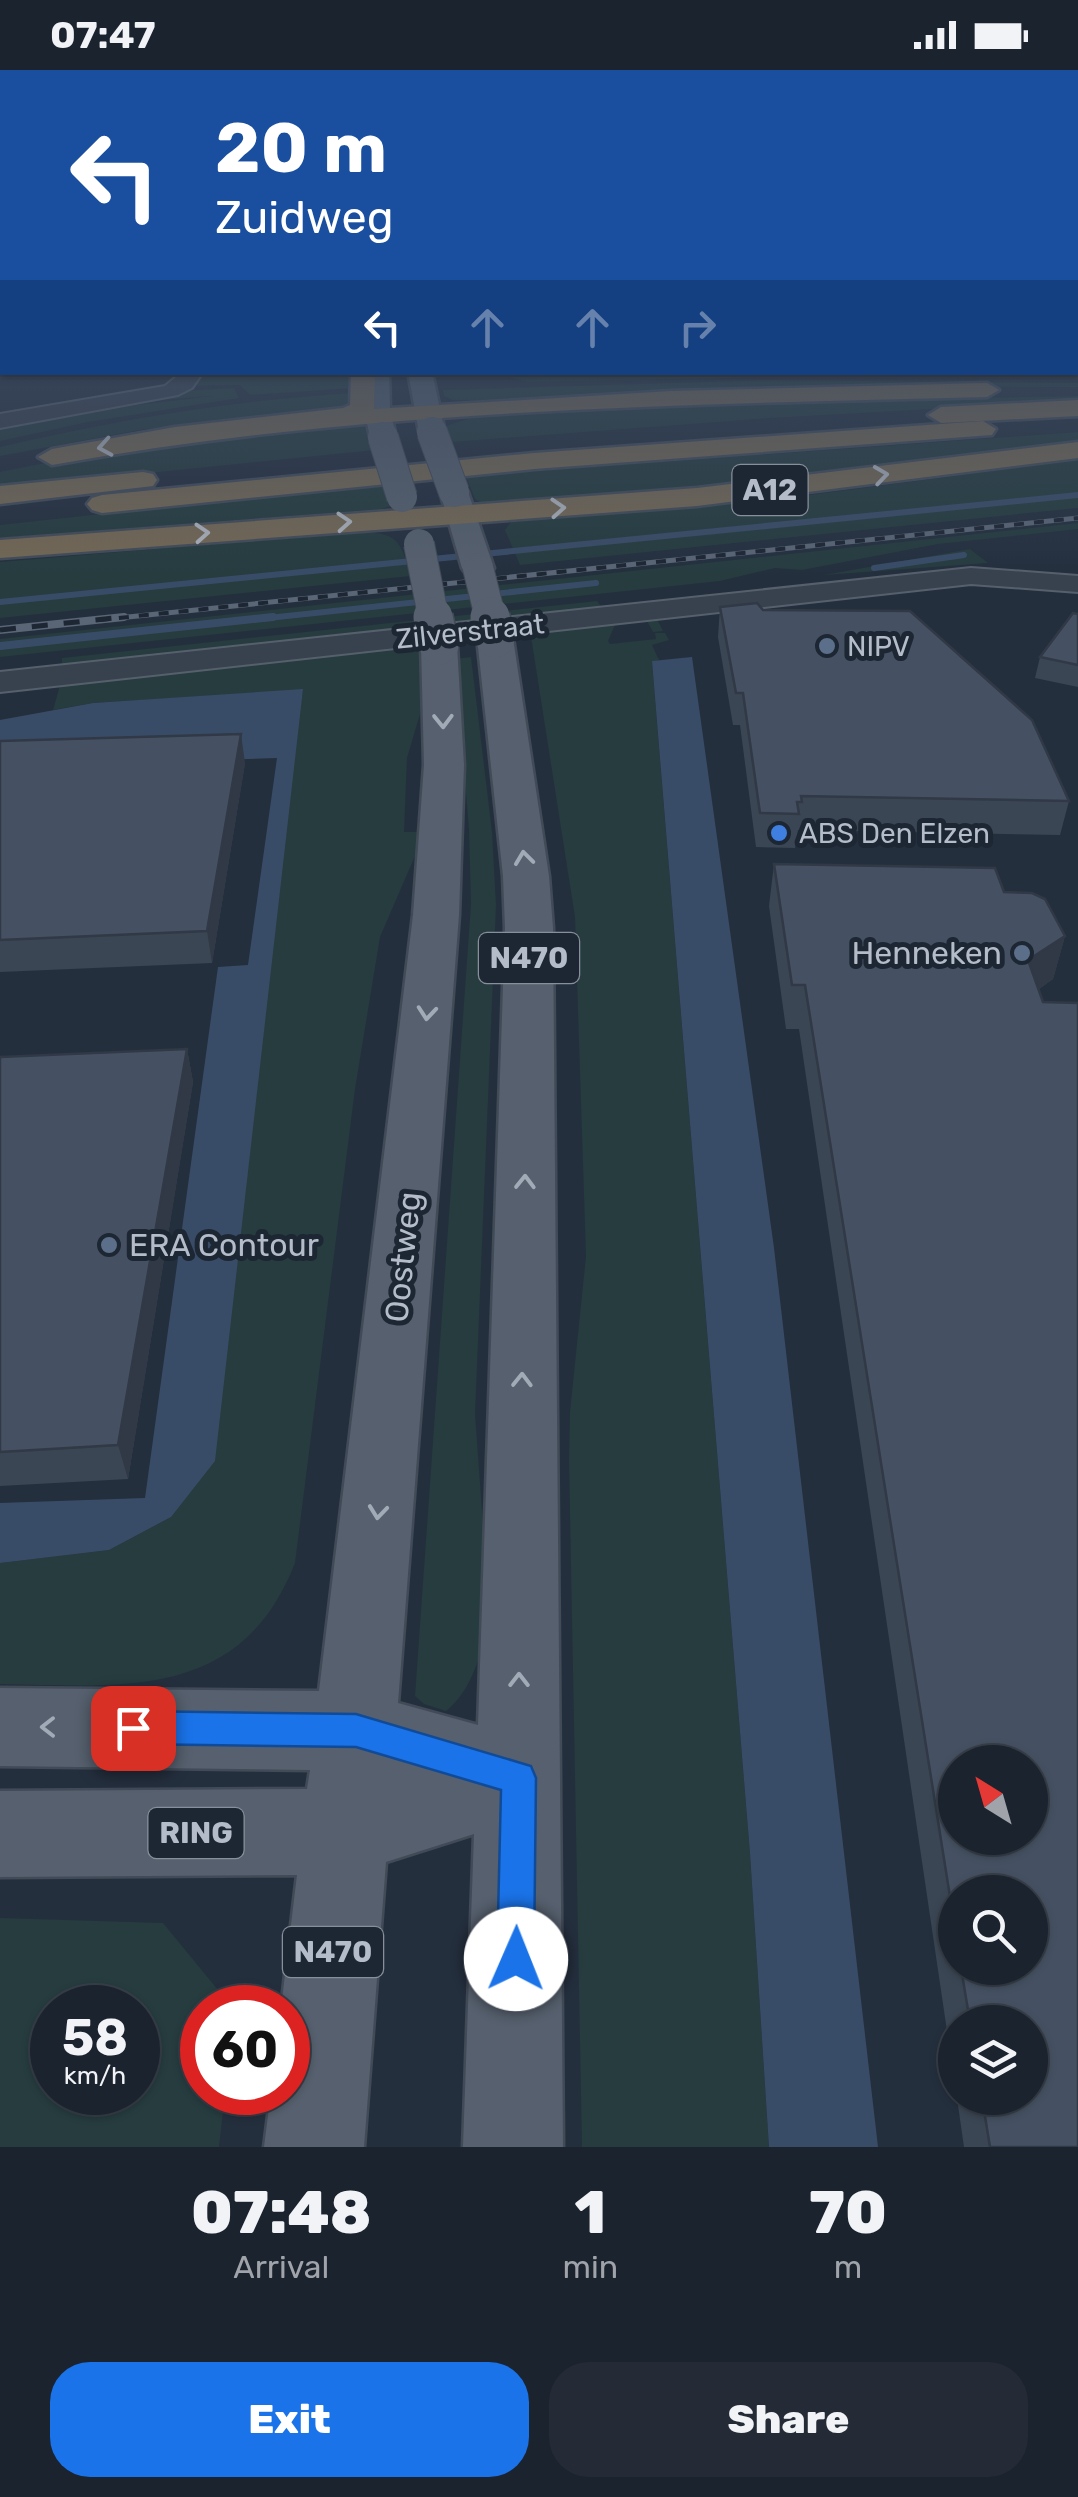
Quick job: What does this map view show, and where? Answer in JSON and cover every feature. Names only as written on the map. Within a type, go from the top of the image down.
[{"type":"highway","points":[[34,460],[175,435],[306,421],[360,410],[362,383]]},
{"type":"highway","points":[[306,421],[381,428],[783,394],[1078,391]]},
{"type":"highway","name":"A12","points":[[0,495],[538,442],[1078,408]]},
{"type":"highway","name":"A12","points":[[0,516],[553,459],[1078,424]]},
{"type":"highway","name":"A12","points":[[0,548],[744,493],[1078,450]]},
{"type":"main road","name":"Oostweg","points":[[314,2147],[436,916],[444,765],[439,644],[410,519],[381,428],[378,383]]},
{"type":"main road","points":[[422,383],[429,422]]},
{"type":"main road","name":"N470","points":[[429,422],[461,515],[495,638],[528,916],[513,2147]]},
{"type":"main road","points":[[0,1727],[356,1730],[518,1778]]},
{"type":"main road","name":"RING","points":[[0,1834],[344,1832],[518,1778]]},
{"type":"street","points":[[0,421],[171,390],[186,383]]},
{"type":"street","name":"Zilverstraat","points":[[0,682],[940,581],[1007,577],[1078,584]]},
{"type":"street","name":"Zilverstraat","points":[[940,581],[1078,594]]},
{"type":"green space","points":[[197,383],[350,383],[354,388],[250,395],[240,385],[194,386]]},
{"type":"green space","points":[[677,383],[1078,383],[1078,387],[834,386],[479,401],[453,400],[444,396],[443,390]]},
{"type":"green space","points":[[234,388],[239,398],[88,422],[0,441],[0,430],[129,406],[212,396],[135,402],[181,391]]},
{"type":"green space","points":[[353,393],[349,406],[334,412],[145,429],[0,456],[0,447],[131,420],[219,406]]},
{"type":"green space","points":[[1078,396],[1078,401],[770,418],[451,442],[446,426],[474,417],[761,402]]},
{"type":"green space","points":[[367,427],[374,450],[0,488],[0,472],[137,445]]},
{"type":"green space","points":[[1078,432],[1078,446],[770,485],[485,505],[475,499],[466,476]]},
{"type":"green space","points":[[1078,460],[1078,508],[520,565],[505,530],[511,522],[545,515],[757,502]]},
{"type":"green space","points":[[386,483],[391,506],[381,509],[0,538],[0,525]]},
{"type":"green space","points":[[1078,523],[1078,529],[938,544],[802,570],[775,568],[720,581],[0,657],[0,639]]},
{"type":"green space","points":[[359,532],[382,534],[396,541],[411,576],[0,618],[0,562]]},
{"type":"green space","points":[[970,549],[988,563],[824,575]]},
{"type":"green space","points":[[597,601],[603,609],[62,669],[62,658]]},
{"type":"green space","points":[[656,617],[663,631],[653,632],[647,621],[615,625],[608,641],[610,644],[656,639],[655,633],[665,633],[669,640],[652,645],[659,660],[652,662],[750,1853],[769,2147],[582,2147],[569,1460],[586,1256],[575,917],[530,630]]},
{"type":"green space","points":[[418,642],[428,687],[407,758],[404,832],[422,832],[421,842],[380,937],[355,1089],[295,1563],[272,1608],[244,1640],[211,1662],[174,1676],[134,1683],[0,1684],[0,1563],[109,1550],[171,1517],[303,690],[93,703],[53,710],[61,682]]},
{"type":"green space","points":[[471,657],[492,832],[496,905],[475,1414],[489,1608],[471,1678],[446,1711],[424,1704],[415,1696],[471,904],[455,659]]},
{"type":"green space","points":[[0,1918],[163,1923],[214,1985],[180,1985],[180,2115],[223,2115],[219,2147],[0,2147]]},
{"type":"water","points":[[692,657],[774,1248],[878,2147],[769,2147],[750,1853],[652,661]]},
{"type":"water","points":[[303,689],[215,1461],[171,1517],[109,1550],[0,1563],[0,1503],[145,1498],[218,967],[248,965],[277,758],[0,767],[0,720],[93,703]]},
{"type":"building","points":[[757,603],[763,610],[910,611],[1032,720],[1069,801],[801,796],[802,802],[797,802],[799,814],[760,813],[743,693],[736,693],[720,607]]},
{"type":"building","points":[[1073,613],[1078,614],[1078,665],[1040,657]]},
{"type":"building","points":[[241,734],[207,931],[0,940],[0,741]]},
{"type":"building","points":[[774,864],[995,868],[1004,892],[1032,893],[1045,899],[1065,936],[1028,960],[1043,1002],[1078,1003],[1078,2147],[990,2147],[985,2115],[1048,2115],[1048,2005],[967,2005],[964,1985],[1048,1985],[1048,1875],[947,1875],[943,1855],[1048,1855],[1048,1745],[938,1745],[938,1821],[805,985],[792,985]]},
{"type":"building","points":[[187,1049],[118,1445],[0,1452],[0,1057]]},
{"type":"waterway","points":[[0,602],[1078,495]]},
{"type":"waterway","points":[[874,568],[964,555]]},
{"type":"waterway","points":[[249,620],[596,583]]},
{"type":"waterway","points":[[0,646],[273,617]]},
{"type":"railway","points":[[99,620],[1078,518]]},
{"type":"railway","points":[[0,630],[124,617]]},
{"type":"place","name":"NIPV","points":[[827,646]]},
{"type":"place","name":"ABS Den Elzen","points":[[779,833]]},
{"type":"place","name":"Henneken","points":[[1022,953]]},
{"type":"place","name":"ERA Contour","points":[[109,1245]]},
{"type":"route","points":[[133,1728],[356,1730],[518,1778],[516,1959]]}]
